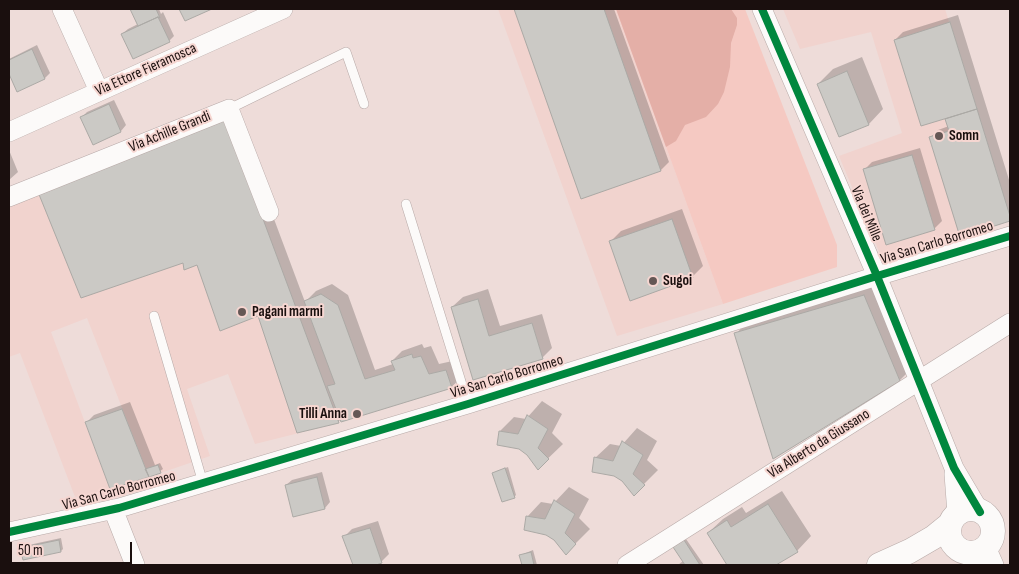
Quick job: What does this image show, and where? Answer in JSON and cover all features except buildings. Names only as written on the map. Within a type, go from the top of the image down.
[{"type":"street","points":[[62,9],[99,92]]},
{"type":"street","name":"Via Ettore Fieramosca","points":[[9,132],[99,92],[253,15],[283,9]]},
{"type":"street","name":"Via dei Mille","points":[[762,9],[877,276],[954,468],[983,514]]},
{"type":"street","name":"Via Achille Grandi","points":[[9,197],[229,109],[269,212]]},
{"type":"street","name":"Via San Carlo Borromeo","points":[[9,532],[114,509],[203,483],[468,404],[1010,236]]},
{"type":"street","name":"Via Alberto da Giussano","points":[[627,565],[1010,323]]},
{"type":"street","name":"Via dei Mille","points":[[953,519],[954,468]]},
{"type":"street","points":[[114,509],[135,565]]},
{"type":"street","points":[[882,564],[934,537],[953,519],[968,510],[998,517],[1010,516]]},
{"type":"street","points":[[980,554],[992,528],[983,514]]},
{"type":"street","points":[[953,519],[948,532],[950,539],[980,554]]},
{"type":"street","points":[[882,564],[924,554],[980,554],[1010,526]]},
{"type":"lane","points":[[229,109],[346,52],[364,104]]},
{"type":"lane","points":[[406,204],[468,404]]},
{"type":"lane","points":[[154,316],[203,483]]},
{"type":"shaded area","points":[[498,9],[616,9],[723,304],[617,336]]},
{"type":"shaded area","points":[[616,9],[745,9],[837,245],[837,267],[723,304]]},
{"type":"shaded area","points":[[616,9],[731,9],[737,18],[737,25],[731,43],[730,67],[724,92],[718,104],[706,117],[685,125],[676,141],[666,147]]},
{"type":"shaded area","points":[[783,9],[945,9],[1010,221],[883,261],[839,156],[902,133],[871,32],[800,49]]},
{"type":"shaded area","points":[[226,119],[339,423],[255,444],[228,374],[187,389],[210,456],[149,477],[87,318],[51,332],[110,489],[75,497],[20,353],[9,357],[9,203]]},
{"type":"cycle path","points":[[762,9],[877,276],[954,468],[980,512]]},
{"type":"cycle path","points":[[9,532],[119,508],[468,404],[1010,236]]},
{"type":"place","name":"Somn","points":[[939,136]]},
{"type":"place","name":"Sugoi","points":[[653,281]]},
{"type":"place","name":"Pagani marmi","points":[[242,312]]},
{"type":"place","name":"Tilli Anna","points":[[357,414]]}]
